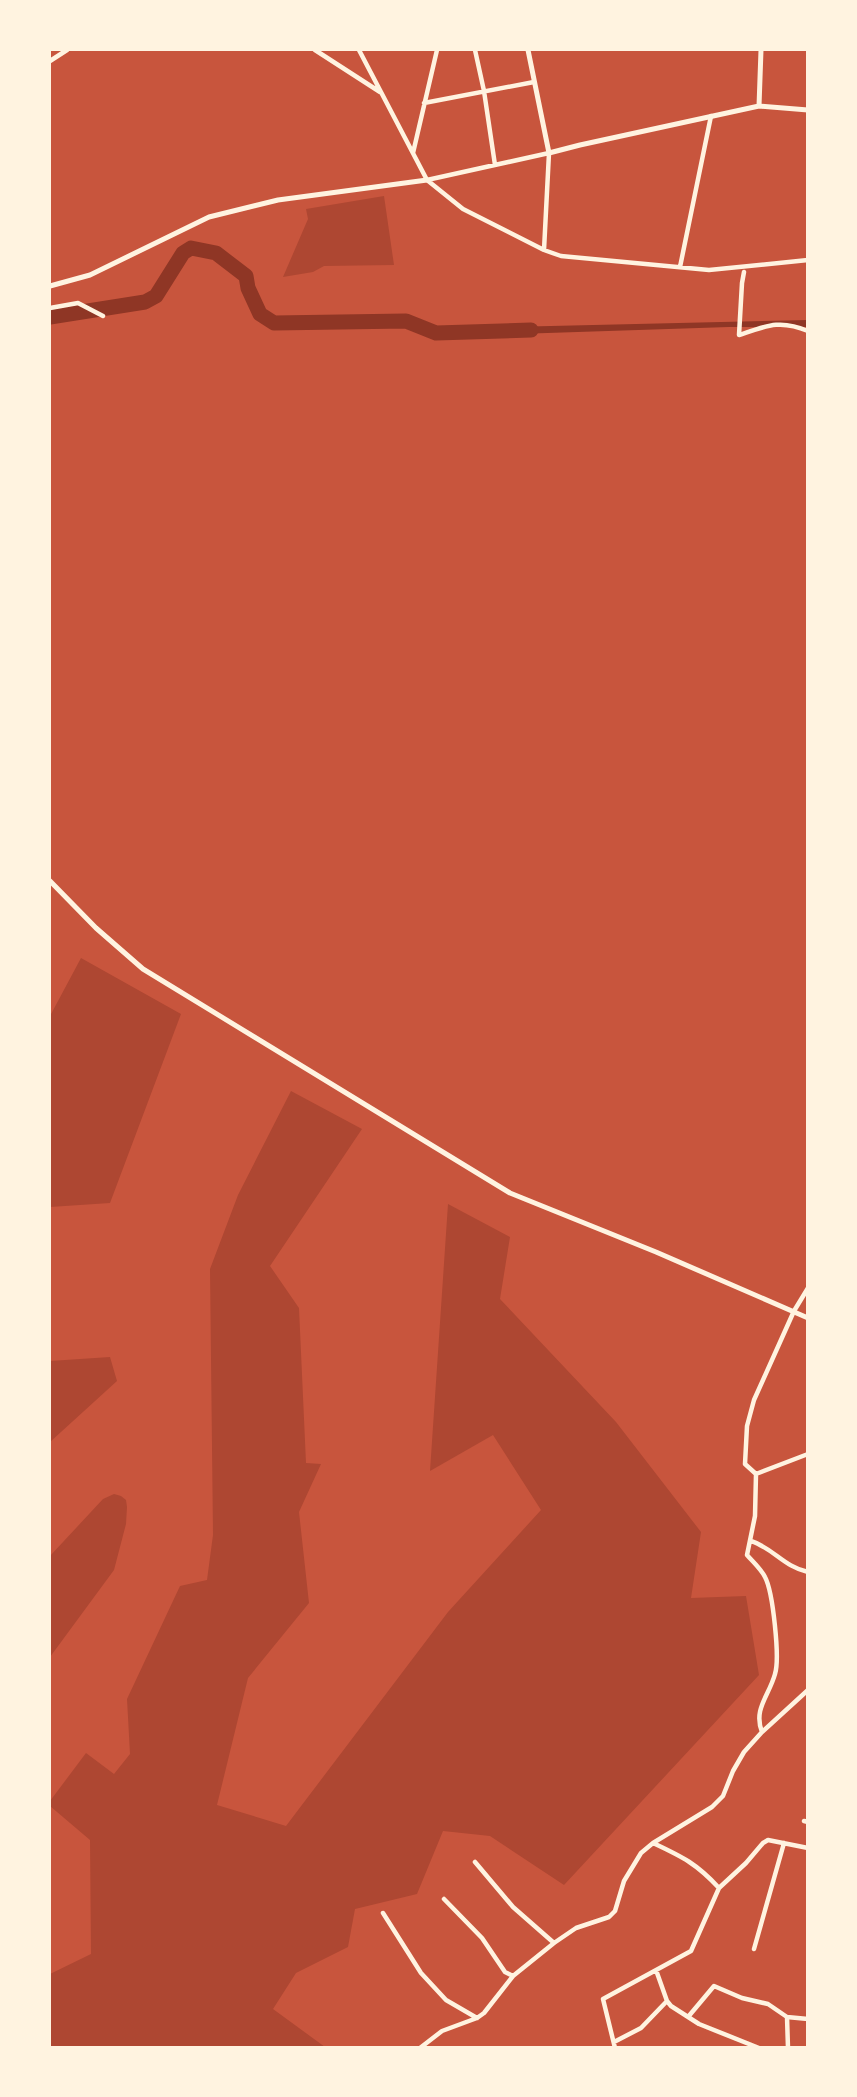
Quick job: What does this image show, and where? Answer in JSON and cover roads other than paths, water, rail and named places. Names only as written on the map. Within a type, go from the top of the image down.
[{"type":"street","points":[[50,61],[67,50]]},
{"type":"street","points":[[315,50],[382,93]]},
{"type":"street","points":[[359,50],[427,180],[463,209],[544,250],[561,256],[710,270],[807,260]]},
{"type":"street","points":[[413,153],[437,50]]},
{"type":"street","points":[[475,50],[495,165]]},
{"type":"street","points":[[528,50],[549,153],[544,250]]},
{"type":"street","points":[[759,106],[761,50]]},
{"type":"street","points":[[424,103],[534,82]]},
{"type":"street","points":[[50,286],[90,275],[208,217],[278,200],[427,180],[759,106],[807,110]]},
{"type":"street","points":[[680,267],[711,116]]},
{"type":"street","points":[[744,272],[740,335],[774,323],[807,331]]},
{"type":"street","points":[[50,308],[78,303],[103,316]]},
{"type":"street","points":[[50,881],[105,936],[143,969],[510,1193],[807,1317]]},
{"type":"street","points":[[762,1731],[758,1720],[775,1674],[778,1657],[769,1589],[765,1576],[747,1555],[755,1516],[756,1474],[745,1464],[747,1426],[754,1400],[794,1311],[807,1288]]},
{"type":"street","points":[[756,1474],[807,1454]]},
{"type":"street","points":[[750,1541],[764,1545],[791,1567],[807,1572]]},
{"type":"street","points":[[420,2048],[442,2031],[477,2018],[484,2013],[513,1976],[554,1943],[576,1928],[609,1917],[615,1911],[624,1881],[640,1853],[712,1807],[723,1796],[744,1752],[762,1731],[807,1690]]},
{"type":"street","points":[[667,2001],[641,2028],[614,2045],[603,1999],[691,1951],[719,1888],[746,1863],[763,1843],[768,1840],[807,1848]]},
{"type":"street","points":[[653,1843],[690,1860],[719,1888]]},
{"type":"street","points":[[754,1949],[783,1843]]},
{"type":"street","points":[[475,1862],[513,1907],[554,1943]]},
{"type":"street","points":[[444,1899],[482,1938],[505,1972],[513,1976]]},
{"type":"street","points":[[383,1913],[421,1973],[446,2000],[477,2018]]},
{"type":"street","points":[[656,1970],[667,2001],[688,2017],[699,2024],[759,2048]]},
{"type":"street","points":[[688,2017],[714,1986],[742,1998],[768,2004],[787,2017],[807,2019]]},
{"type":"street","points":[[787,2017],[788,2048]]},
{"type":"street","points":[[735,2048],[738,2040]]},
{"type":"waterway","points":[[50,317],[145,302],[156,296],[183,253],[191,248],[216,253],[246,276],[248,288],[260,314],[274,323],[406,321],[436,333],[531,330]]}]
